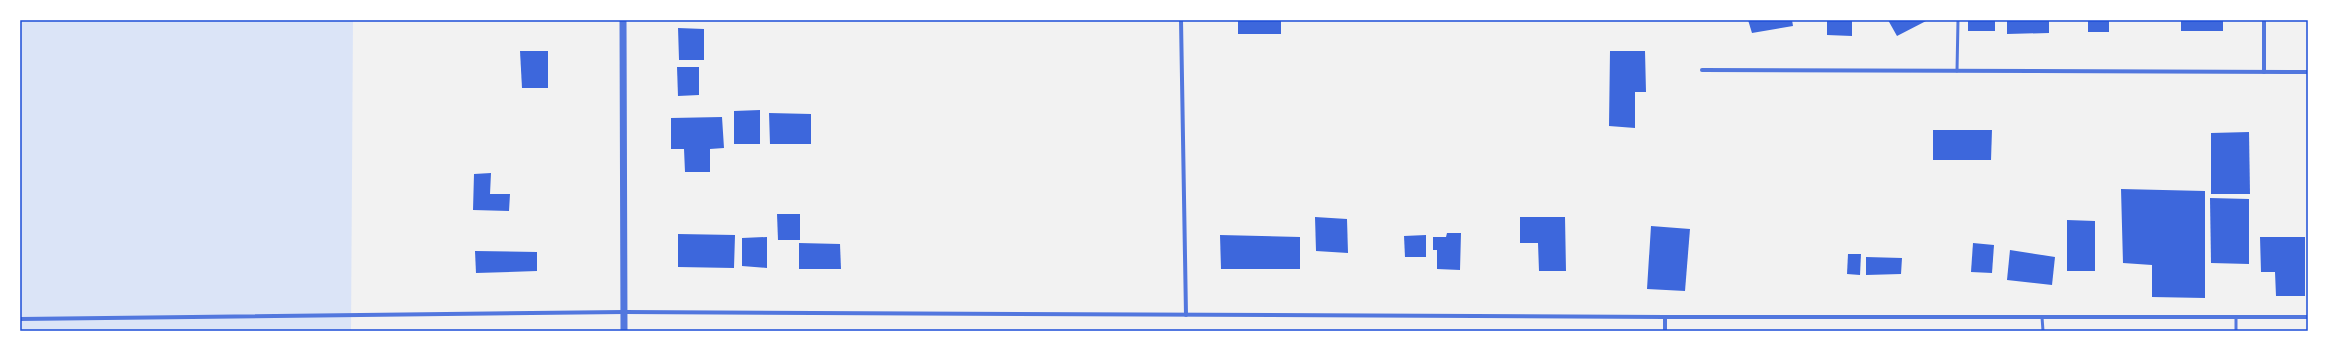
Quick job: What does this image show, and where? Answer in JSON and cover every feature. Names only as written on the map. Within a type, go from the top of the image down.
[{"type":"street","points":[[623,20],[624,331]]},
{"type":"street","points":[[1181,20],[1186,315]]},
{"type":"street","points":[[2264,20],[2264,72]]},
{"type":"street","points":[[1702,70],[2308,72]]},
{"type":"street","points":[[20,319],[624,312],[1665,317],[2308,317]]},
{"type":"street","points":[[1665,317],[1665,331]]},
{"type":"lane","points":[[1957,71],[1958,20]]},
{"type":"lane","points":[[2042,317],[2043,331]]},
{"type":"lane","points":[[2236,317],[2236,331]]},
{"type":"shaded area","points":[[20,20],[353,20],[351,331],[20,331]]},
{"type":"building","points":[[1238,20],[1281,20],[1281,34],[1238,34]]},
{"type":"building","points":[[1748,20],[1792,20],[1793,26],[1752,33]]},
{"type":"building","points":[[1827,20],[1852,20],[1852,36],[1827,35]]},
{"type":"building","points":[[1888,20],[1928,20],[1897,36]]},
{"type":"building","points":[[1968,20],[1995,20],[1995,31],[1968,31]]},
{"type":"building","points":[[2007,20],[2049,20],[2049,33],[2007,34]]},
{"type":"building","points":[[2088,20],[2109,20],[2109,32],[2088,32]]},
{"type":"building","points":[[2181,20],[2223,20],[2223,31],[2181,31]]},
{"type":"building","points":[[678,28],[704,29],[704,60],[679,60]]},
{"type":"building","points":[[520,51],[548,51],[548,88],[522,88]]},
{"type":"building","points":[[1610,51],[1645,51],[1646,92],[1635,92],[1635,128],[1609,126]]},
{"type":"building","points":[[677,67],[699,67],[699,95],[678,96]]},
{"type":"building","points":[[760,110],[760,144],[734,144],[734,111]]},
{"type":"building","points":[[769,113],[811,114],[811,144],[770,144]]},
{"type":"building","points":[[722,117],[724,148],[710,149],[710,172],[685,172],[684,149],[671,149],[671,118]]},
{"type":"building","points":[[1933,130],[1992,130],[1991,160],[1933,160]]},
{"type":"building","points":[[2249,132],[2250,194],[2211,194],[2211,133]]},
{"type":"building","points":[[491,173],[490,194],[510,194],[509,211],[473,210],[474,174]]},
{"type":"building","points":[[2121,189],[2205,191],[2205,298],[2152,297],[2152,265],[2123,263]]},
{"type":"building","points":[[2210,198],[2249,199],[2249,264],[2211,263]]},
{"type":"building","points":[[777,214],[800,214],[800,240],[778,240]]},
{"type":"building","points":[[1315,217],[1347,219],[1348,253],[1316,251]]},
{"type":"building","points":[[1520,217],[1565,217],[1566,271],[1539,271],[1538,243],[1520,243]]},
{"type":"building","points":[[2067,220],[2095,221],[2095,271],[2067,271]]},
{"type":"building","points":[[1651,226],[1690,229],[1685,291],[1647,289]]},
{"type":"building","points":[[1447,233],[1461,233],[1460,270],[1437,269],[1437,250],[1433,250],[1433,237],[1446,237]]},
{"type":"building","points":[[678,234],[735,235],[734,268],[678,267]]},
{"type":"building","points":[[1220,235],[1300,237],[1300,269],[1221,269]]},
{"type":"building","points":[[1426,235],[1426,257],[1405,257],[1404,236]]},
{"type":"building","points":[[767,237],[767,268],[742,266],[742,238]]},
{"type":"building","points":[[2260,237],[2305,237],[2305,296],[2276,296],[2275,272],[2261,272]]},
{"type":"building","points":[[799,243],[840,244],[841,269],[799,269]]},
{"type":"building","points":[[1973,243],[1994,245],[1992,273],[1971,272]]},
{"type":"building","points":[[2010,250],[2055,257],[2052,285],[2007,280]]},
{"type":"building","points":[[475,251],[537,252],[537,271],[476,273]]},
{"type":"building","points":[[1848,254],[1861,254],[1860,275],[1847,274]]},
{"type":"building","points":[[1866,257],[1902,258],[1901,274],[1866,275]]}]
